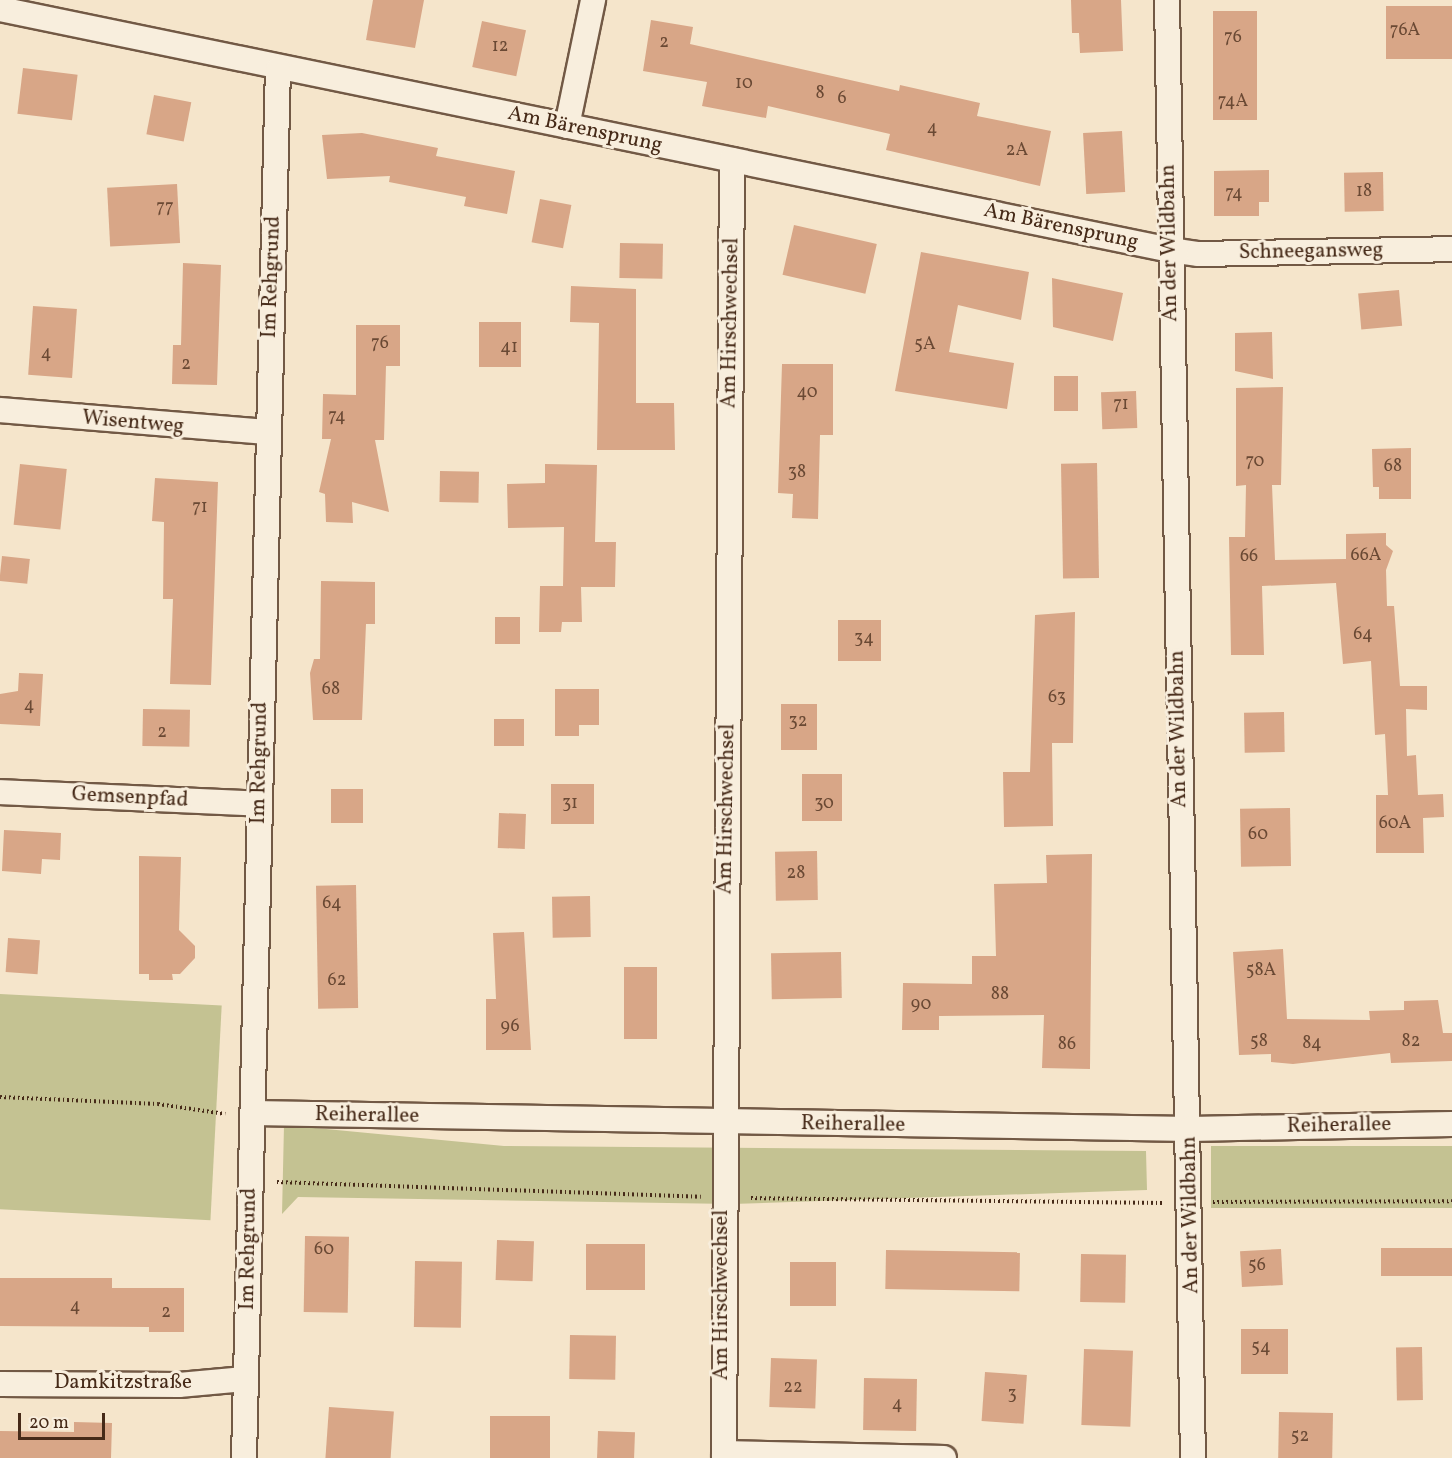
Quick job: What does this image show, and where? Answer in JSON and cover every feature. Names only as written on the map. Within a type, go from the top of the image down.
[{"type":"street","points":[[567,126],[593,0]]},
{"type":"street","name":"An der Wildbahn","points":[[1167,0],[1170,250],[1190,1129],[1193,1458]]},
{"type":"street","name":"Am Bärensprung","points":[[0,9],[278,69],[1170,250]]},
{"type":"street","name":"Im Rehgrund","points":[[243,1458],[253,1113],[267,432],[278,69]]},
{"type":"street","name":"Am Hirschwechsel","points":[[724,1456],[723,1197],[732,160]]},
{"type":"street","name":"Schneegansweg","points":[[1170,250],[1199,254],[1452,249]]},
{"type":"street","name":"Wisentweg","points":[[0,410],[267,432]]},
{"type":"street","name":"Gemsenpfad","points":[[0,792],[260,804]]},
{"type":"street","name":"Reiherallee","points":[[253,1113],[724,1123],[1190,1129],[1452,1124]]},
{"type":"street","name":"Damkitzstraße","points":[[0,1384],[179,1385],[245,1379]]},
{"type":"street","points":[[724,1456],[944,1458]]},
{"type":"path","points":[[0,1096],[253,1113]]},
{"type":"path","points":[[251,1181],[723,1197],[1190,1203],[1452,1201]]},
{"type":"shaded area","points":[[0,994],[222,1006],[210,1220],[0,1209]]},
{"type":"shaded area","points":[[284,1125],[504,1146],[1146,1151],[1147,1190],[732,1204],[298,1197],[282,1214]]},
{"type":"shaded area","points":[[1211,1146],[1452,1146],[1452,1208],[1211,1208]]},
{"type":"building","points":[[373,0],[424,0],[415,48],[366,40]]},
{"type":"building","points":[[1071,0],[1121,0],[1123,51],[1080,53],[1079,33],[1072,33]]},
{"type":"building","points":[[1386,6],[1452,6],[1452,59],[1386,59]]},
{"type":"building","points":[[1213,11],[1257,11],[1257,120],[1213,120]]},
{"type":"building","points":[[651,20],[693,27],[690,44],[899,91],[900,85],[980,103],[977,116],[1051,131],[1040,186],[886,150],[890,134],[768,106],[766,118],[702,106],[707,82],[643,71]]},
{"type":"building","points":[[482,21],[526,30],[516,76],[472,67]]},
{"type":"building","points":[[23,68],[78,75],[72,120],[17,114]]},
{"type":"building","points":[[154,95],[191,102],[184,142],[146,134]]},
{"type":"building","points":[[1122,131],[1125,192],[1086,194],[1083,133]]},
{"type":"building","points":[[362,133],[438,148],[436,156],[515,171],[507,214],[464,206],[466,197],[389,182],[390,176],[327,179],[322,135]]},
{"type":"building","points":[[1269,170],[1269,202],[1259,202],[1259,216],[1214,216],[1214,171]]},
{"type":"building","points":[[1383,172],[1384,211],[1345,212],[1344,173]]},
{"type":"building","points":[[177,184],[180,243],[110,247],[107,188]]},
{"type":"building","points":[[540,199],[571,205],[563,248],[532,242]]},
{"type":"building","points":[[794,225],[877,244],[865,294],[783,275]]},
{"type":"building","points":[[620,243],[663,244],[662,279],[619,278]]},
{"type":"building","points":[[921,252],[1029,272],[1021,320],[958,305],[949,352],[1014,363],[1007,409],[895,391]]},
{"type":"building","points":[[183,263],[221,265],[217,385],[172,384],[173,345],[181,345]]},
{"type":"building","points":[[1052,278],[1123,293],[1113,341],[1053,327]]},
{"type":"building","points":[[571,286],[636,289],[636,403],[674,403],[675,450],[597,450],[599,323],[570,322]]},
{"type":"building","points":[[1399,290],[1402,326],[1361,329],[1358,294]]},
{"type":"building","points":[[33,306],[77,309],[72,378],[28,375]]},
{"type":"building","points":[[479,322],[521,322],[521,367],[479,367]]},
{"type":"building","points":[[356,325],[400,325],[400,366],[386,366],[384,440],[375,440],[389,512],[352,502],[353,523],[326,522],[325,494],[319,492],[331,439],[322,439],[323,394],[356,395]]},
{"type":"building","points":[[1272,332],[1273,379],[1235,371],[1235,333]]},
{"type":"building","points":[[782,364],[833,364],[833,435],[820,435],[818,519],[792,518],[793,494],[778,493]]},
{"type":"building","points":[[1054,376],[1078,376],[1078,411],[1054,411]]},
{"type":"building","points":[[1283,387],[1281,485],[1272,485],[1275,560],[1346,559],[1346,534],[1386,533],[1386,545],[1393,551],[1386,570],[1387,606],[1394,606],[1400,686],[1427,686],[1427,710],[1406,709],[1407,756],[1416,755],[1418,795],[1443,794],[1444,817],[1423,818],[1424,853],[1376,853],[1376,795],[1388,795],[1385,734],[1375,735],[1371,661],[1343,664],[1336,583],[1262,586],[1264,655],[1231,655],[1229,537],[1245,537],[1246,485],[1236,486],[1236,388]]},
{"type":"building","points":[[1136,391],[1137,428],[1102,429],[1101,392]]},
{"type":"building","points":[[1411,448],[1411,499],[1379,499],[1379,487],[1373,487],[1372,449]]},
{"type":"building","points":[[1097,463],[1099,578],[1063,579],[1061,464]]},
{"type":"building","points":[[20,464],[67,469],[60,530],[14,525]]},
{"type":"building","points":[[545,464],[597,465],[595,542],[616,542],[615,587],[581,587],[582,622],[562,622],[561,632],[539,632],[540,586],[563,586],[564,527],[508,528],[507,484],[545,483]]},
{"type":"building","points":[[440,471],[479,472],[478,503],[439,502]]},
{"type":"building","points":[[155,478],[218,482],[211,685],[170,684],[173,599],[163,599],[164,522],[152,521]]},
{"type":"building","points":[[2,556],[30,559],[27,584],[0,581]]},
{"type":"building","points":[[321,581],[375,582],[375,624],[366,624],[362,720],[313,720],[310,673],[314,659],[320,659]]},
{"type":"building","points":[[1075,612],[1073,743],[1052,743],[1053,826],[1004,827],[1003,772],[1030,772],[1035,615]]},
{"type":"building","points":[[495,617],[520,617],[520,644],[495,644]]},
{"type":"building","points":[[838,620],[881,620],[881,661],[838,661]]},
{"type":"building","points":[[19,673],[43,674],[40,726],[0,724],[0,694],[18,691]]},
{"type":"building","points":[[555,689],[599,689],[599,725],[579,725],[579,736],[555,736]]},
{"type":"building","points":[[781,704],[817,704],[817,750],[781,750]]},
{"type":"building","points":[[143,709],[190,710],[189,747],[142,746]]},
{"type":"building","points":[[1284,712],[1285,752],[1245,753],[1244,713]]},
{"type":"building","points":[[494,719],[524,719],[524,746],[494,746]]},
{"type":"building","points":[[802,774],[842,774],[842,821],[802,821]]},
{"type":"building","points":[[551,784],[594,784],[594,824],[551,824]]},
{"type":"building","points":[[331,789],[363,789],[363,823],[331,823]]},
{"type":"building","points":[[1290,808],[1291,866],[1241,867],[1240,809]]},
{"type":"building","points":[[499,813],[526,814],[525,849],[498,848]]},
{"type":"building","points":[[4,830],[61,833],[60,860],[42,859],[41,874],[2,871]]},
{"type":"building","points":[[817,851],[818,900],[776,901],[775,852]]},
{"type":"building","points":[[1092,854],[1090,1069],[1042,1068],[1044,1015],[939,1016],[939,1030],[902,1030],[903,983],[972,984],[972,956],[996,956],[994,884],[1047,883],[1046,855]]},
{"type":"building","points":[[139,856],[181,857],[179,930],[195,946],[195,958],[180,974],[172,974],[173,980],[149,980],[149,974],[139,974]]},
{"type":"building","points":[[356,885],[358,1008],[318,1009],[316,886]]},
{"type":"building","points":[[590,896],[591,937],[553,938],[552,897]]},
{"type":"building","points":[[524,932],[531,1050],[486,1050],[486,999],[496,999],[493,933]]},
{"type":"building","points":[[8,938],[40,940],[38,974],[6,972]]},
{"type":"building","points":[[1283,949],[1287,1019],[1370,1020],[1369,1011],[1404,1010],[1404,1001],[1438,1000],[1443,1033],[1452,1033],[1452,1061],[1391,1063],[1390,1053],[1293,1064],[1271,1062],[1271,1054],[1239,1055],[1233,952]]},
{"type":"building","points":[[841,952],[842,998],[772,999],[771,953]]},
{"type":"building","points":[[624,967],[657,967],[657,1039],[624,1039]]},
{"type":"building","points":[[305,1236],[349,1237],[348,1313],[304,1312]]},
{"type":"building","points":[[497,1240],[534,1241],[533,1281],[496,1280]]},
{"type":"building","points":[[586,1244],[645,1244],[645,1290],[586,1290]]},
{"type":"building","points":[[1381,1248],[1452,1248],[1452,1276],[1381,1276]]},
{"type":"building","points":[[1281,1249],[1283,1285],[1242,1287],[1240,1251]]},
{"type":"building","points":[[886,1250],[1020,1252],[1019,1291],[885,1289]]},
{"type":"building","points":[[1081,1254],[1126,1255],[1125,1303],[1080,1302]]},
{"type":"building","points":[[415,1261],[462,1262],[461,1328],[414,1327]]},
{"type":"building","points":[[790,1262],[836,1262],[836,1306],[790,1306]]},
{"type":"building","points":[[0,1278],[112,1278],[112,1288],[184,1288],[184,1332],[149,1332],[149,1327],[0,1326]]},
{"type":"building","points":[[1241,1329],[1288,1329],[1288,1374],[1241,1374]]},
{"type":"building","points":[[570,1335],[616,1336],[615,1380],[569,1379]]},
{"type":"building","points":[[1396,1347],[1422,1347],[1423,1400],[1397,1400]]},
{"type":"building","points":[[1084,1349],[1133,1351],[1130,1427],[1081,1425]]},
{"type":"building","points":[[771,1358],[817,1360],[815,1409],[769,1407]]},
{"type":"building","points":[[985,1372],[1027,1375],[1023,1424],[982,1421]]},
{"type":"building","points":[[864,1378],[917,1379],[916,1431],[863,1430]]},
{"type":"building","points":[[329,1407],[394,1412],[391,1458],[325,1458]]},
{"type":"building","points":[[1279,1412],[1333,1413],[1332,1458],[1278,1458]]},
{"type":"building","points":[[490,1416],[550,1416],[550,1458],[490,1458]]},
{"type":"building","points":[[74,1422],[112,1423],[111,1458],[0,1458],[0,1431],[74,1432]]},
{"type":"building","points":[[598,1431],[635,1432],[634,1458],[597,1458]]}]
